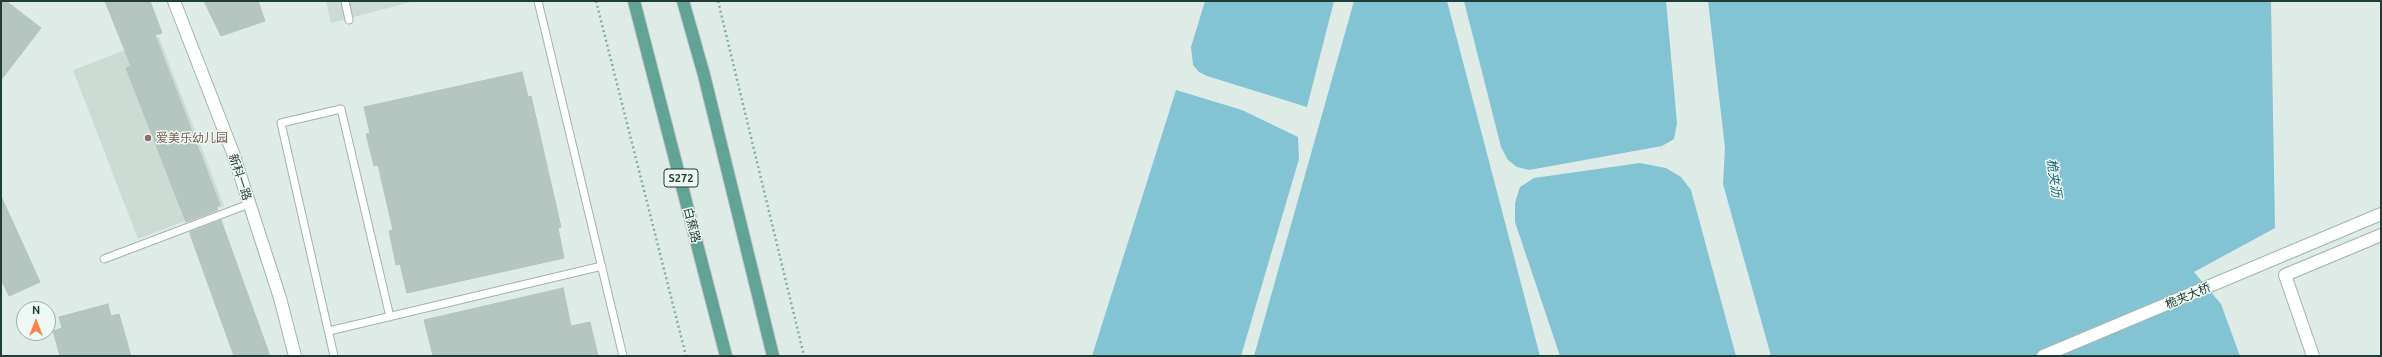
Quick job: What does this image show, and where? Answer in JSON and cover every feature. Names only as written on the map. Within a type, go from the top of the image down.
[{"type":"main road","name":"白蕉路","points":[[634,1],[726,356]]},
{"type":"main road","points":[[683,1],[704,74],[773,356]]},
{"type":"street","name":"新科一路","points":[[174,1],[233,153],[280,298],[295,356]]},
{"type":"street","name":"桅夹大桥","points":[[2043,356],[2381,214]]},
{"type":"street","points":[[2314,356],[2285,274],[2381,235]]},
{"type":"lane","points":[[345,1],[350,20]]},
{"type":"lane","points":[[538,1],[623,356]]},
{"type":"lane","points":[[334,356],[280,123],[341,109],[390,317]]},
{"type":"lane","points":[[104,259],[249,204]]},
{"type":"lane","points":[[329,331],[602,266]]},
{"type":"path","points":[[596,1],[686,356]]},
{"type":"path","points":[[718,1],[804,356]]},
{"type":"shaded area","points":[[326,1],[415,1],[331,23]]},
{"type":"shaded area","name":"爱美乐幼儿园","points":[[159,37],[224,206],[138,239],[73,70]]},
{"type":"water","points":[[1205,1],[1334,1],[1307,107],[1207,76],[1199,72],[1193,65],[1191,47]]},
{"type":"water","points":[[1354,1],[1447,1],[1540,356],[1254,356]]},
{"type":"water","points":[[1464,1],[1666,1],[1677,123],[1674,139],[1662,146],[1529,170],[1517,167],[1508,160],[1501,147]]},
{"type":"water","name":"桅夹沥","points":[[1708,1],[2271,1],[2275,228],[2194,272],[2221,304],[2240,356],[1771,356],[1723,184],[1725,148]]},
{"type":"water","points":[[1176,90],[1242,110],[1298,137],[1299,159],[1241,356],[1092,356]]},
{"type":"water","points":[[1640,163],[1666,168],[1681,177],[1691,190],[1736,356],[1560,356],[1515,222],[1515,203],[1520,187],[1534,178]]},
{"type":"building","points":[[1,1],[6,1],[41,28],[1,80]]},
{"type":"building","points":[[105,1],[150,1],[162,33],[155,35],[220,205],[216,207],[218,210],[186,222],[126,68],[131,66]]},
{"type":"building","points":[[204,1],[258,1],[265,21],[221,36]]},
{"type":"building","points":[[522,72],[528,97],[531,96],[561,227],[558,228],[564,258],[407,293],[400,264],[396,265],[389,231],[393,230],[378,165],[374,166],[366,134],[370,133],[364,107]]},
{"type":"building","points":[[1,196],[40,282],[9,296],[1,279]]},
{"type":"building","points":[[221,220],[270,356],[234,356],[190,234],[190,232]]},
{"type":"building","points":[[563,288],[571,326],[590,322],[598,356],[433,356],[424,320]]},
{"type":"building","points":[[108,304],[111,316],[119,314],[131,356],[60,356],[56,341],[56,330],[62,328],[59,317]]},
{"type":"place","name":"爱美乐幼儿园","points":[[148,138]]}]
